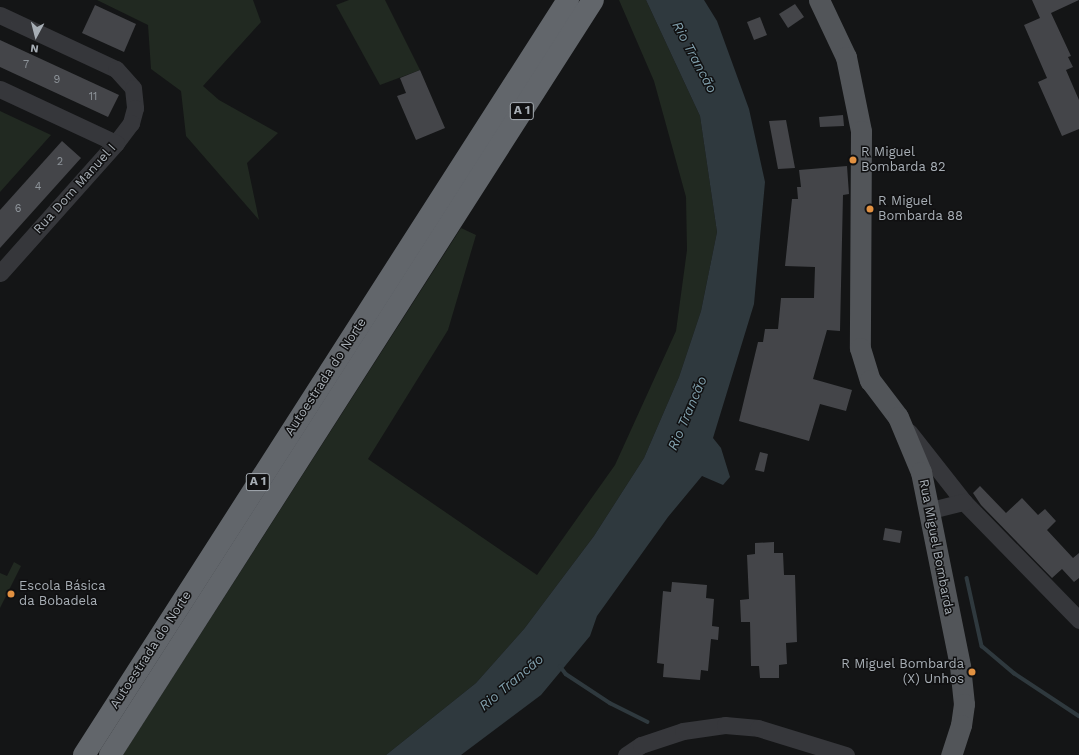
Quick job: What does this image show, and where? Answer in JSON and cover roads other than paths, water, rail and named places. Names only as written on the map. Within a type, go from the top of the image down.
[{"type":"highway","name":"Autoestrada do Norte","points":[[110,755],[443,216],[568,0]]},
{"type":"highway","name":"Autoestrada do Norte","points":[[84,755],[443,216],[593,0]]},
{"type":"main road","name":"Rua Miguel Bombarda","points":[[819,0],[846,57],[861,131],[860,348],[870,380],[898,417],[921,472],[931,510],[964,695],[961,725],[951,755]]},
{"type":"street","name":"Rua Dom Manuel I","points":[[0,15],[116,69],[126,78],[135,98],[134,115],[116,143],[0,272]]},
{"type":"street","points":[[0,89],[116,143]]},
{"type":"street","points":[[898,417],[964,502],[1079,620]]},
{"type":"street","points":[[931,510],[964,502]]},
{"type":"street","points":[[626,755],[641,745],[687,730],[738,725],[781,734],[846,755]]},
{"type":"water","name":"Rio Trancão","points":[[646,0],[704,0],[717,21],[749,109],[765,182],[754,304],[713,438],[721,448],[730,477],[723,485],[702,476],[668,517],[597,616],[590,636],[541,695],[461,755],[386,755],[476,683],[524,629],[594,536],[644,458],[679,377],[701,311],[717,232],[700,116]]},
{"type":"waterway","points":[[967,578],[982,646],[1014,673],[1079,716]]},
{"type":"waterway","points":[[560,666],[566,674],[610,703],[648,722]]},
{"type":"place","name":"R Miguel Bombarda 82","points":[[853,160]]},
{"type":"place","name":"R Miguel Bombarda 88","points":[[870,209]]},
{"type":"place","name":"Escola Básica da Bobadela","points":[[11,594]]},
{"type":"place","name":"R Miguel Bombarda (X) Unhos","points":[[972,672]]}]
